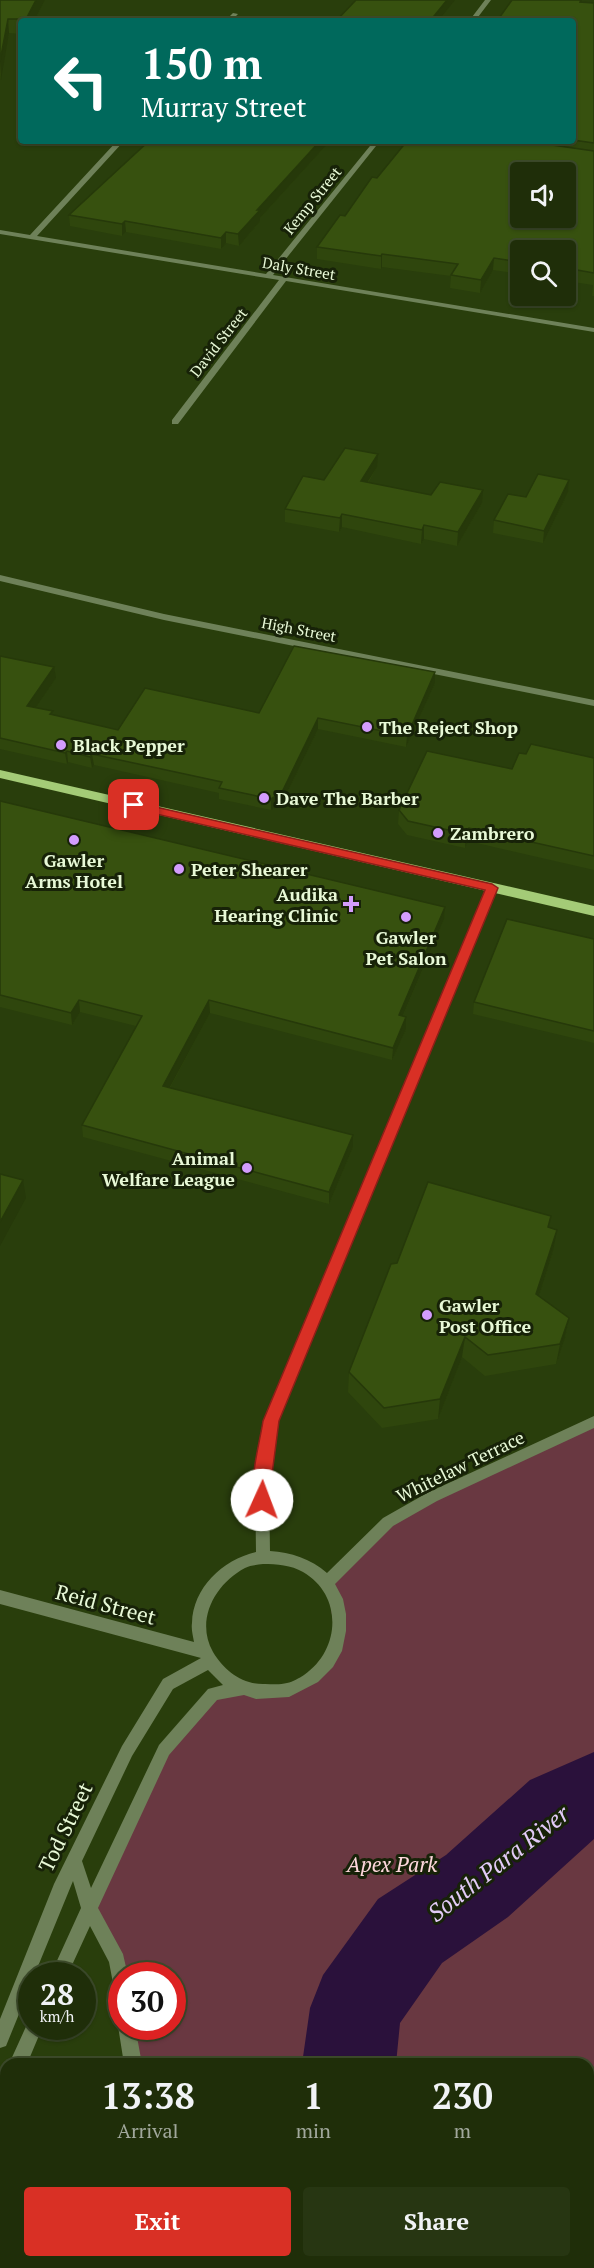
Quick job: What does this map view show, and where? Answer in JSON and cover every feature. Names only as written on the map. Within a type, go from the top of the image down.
[{"type":"main road","points":[[0,774],[594,911]]},
{"type":"street","points":[[474,18],[488,0]]},
{"type":"street","points":[[231,18],[235,14]]},
{"type":"street","points":[[32,237],[118,144]]},
{"type":"street","name":"Kemp Street","points":[[268,276],[375,144]]},
{"type":"street","name":"Daly Street","points":[[0,232],[594,330]]},
{"type":"street","name":"David Street","points":[[175,422],[284,279]]},
{"type":"street","name":"High Street","points":[[0,578],[164,617],[594,703]]},
{"type":"street","points":[[263,1557],[261,1481],[271,1421],[492,888]]},
{"type":"street","name":"Whitelaw Terrace","points":[[327,1583],[388,1522],[432,1497],[594,1422]]},
{"type":"street","points":[[64,1962],[88,1907],[164,1750],[213,1694],[243,1688],[284,1691],[299,1687],[322,1670],[337,1647],[340,1620],[336,1596],[327,1583],[312,1570],[296,1562],[279,1557],[263,1557],[241,1563],[220,1578],[203,1599],[197,1627],[206,1657],[223,1678],[243,1688]]},
{"type":"street","name":"Reid Street","points":[[0,1597],[206,1657]]},
{"type":"street","name":"Tod Street","points":[[0,2040],[60,1890],[127,1751],[168,1684],[206,1657]]},
{"type":"street","points":[[74,1861],[88,1907],[117,1962]]},
{"type":"street","points":[[21,2058],[29,2040]]},
{"type":"street","points":[[129,2040],[132,2058]]},
{"type":"green space","name":"Apex Park","points":[[594,1422],[594,2058],[132,2058],[128,2040],[186,2040],[186,1962],[115,1962],[89,1907],[164,1750],[213,1694],[299,1687],[337,1647],[327,1583],[388,1522]]},
{"type":"building","points":[[0,0],[36,0],[27,18],[8,19],[0,61]]},
{"type":"building","points":[[356,0],[447,0],[432,18],[339,18]]},
{"type":"building","points":[[512,0],[581,0],[580,2],[594,3],[594,143],[576,140],[576,18],[499,18]]},
{"type":"building","points":[[146,144],[317,144],[238,234],[226,232],[221,238],[125,221],[122,224],[69,215]]},
{"type":"building","points":[[405,144],[545,144],[594,151],[594,273],[576,270],[576,240],[510,240],[510,260],[494,258],[481,280],[451,275],[458,264],[317,247],[340,215],[345,216],[372,177],[377,178]]},
{"type":"building","points":[[345,448],[378,454],[361,481],[431,495],[440,482],[483,490],[458,532],[424,525],[422,530],[342,514],[340,518],[285,509],[303,476],[324,480]]},
{"type":"building","points":[[538,474],[569,480],[544,531],[494,520],[508,494],[526,497]]},
{"type":"building","points":[[294,646],[435,672],[407,736],[318,718],[282,792],[271,799],[219,788],[222,782],[92,754],[90,757],[67,751],[65,753],[0,738],[0,656],[54,667],[27,706],[53,711],[50,714],[118,730],[145,688],[259,713]]},
{"type":"building","points":[[531,744],[594,758],[594,856],[469,828],[466,834],[408,821],[399,810],[427,751],[512,769],[519,753],[526,754]]},
{"type":"building","points":[[0,801],[445,907],[399,1015],[406,1017],[393,1048],[209,1000],[163,1086],[353,1135],[329,1192],[82,1125],[142,1016],[79,1000],[71,1013],[0,995]]},
{"type":"building","points":[[507,919],[594,939],[594,1031],[474,1002]]},
{"type":"building","points":[[0,1174],[23,1180],[0,1222]]},
{"type":"building","name":"Gawler Post Office","points":[[428,1182],[551,1216],[548,1227],[557,1230],[536,1294],[569,1318],[560,1344],[488,1355],[465,1337],[440,1399],[384,1408],[349,1372],[391,1264],[397,1263]]},
{"type":"waterway","name":"South Para River","points":[[350,2058],[356,2008],[410,1931],[477,1886],[560,1810],[594,1795]]},
{"type":"place","name":"The Reject Shop","points":[[367,727]]},
{"type":"place","name":"Black Pepper","points":[[61,745]]},
{"type":"place","name":"Dave The Barber","points":[[264,798]]},
{"type":"place","name":"Zambrero","points":[[438,833]]},
{"type":"place","name":"Gawler Arms Hotel","points":[[74,840]]},
{"type":"place","name":"Peter Shearer","points":[[179,869]]},
{"type":"place","name":"Audika Hearing Clinic","points":[[351,904]]},
{"type":"place","name":"Gawler Pet Salon","points":[[406,917]]},
{"type":"place","name":"Animal Welfare League","points":[[247,1168]]},
{"type":"place","name":"Gawler Post Office","points":[[427,1315]]},
{"type":"route","points":[[134,805],[492,888],[271,1421],[261,1481],[262,1500]]}]
